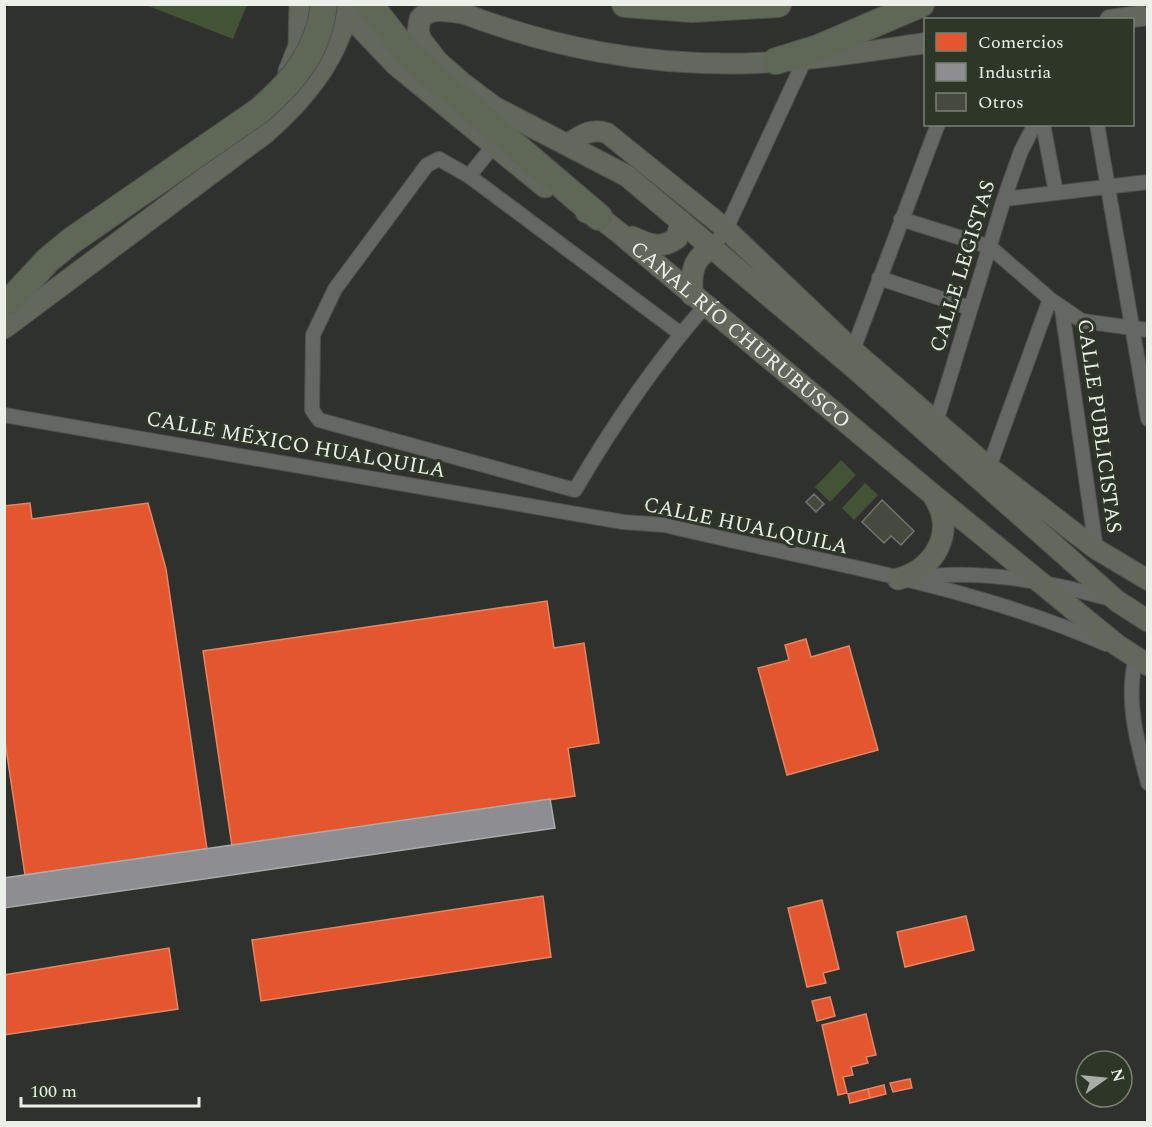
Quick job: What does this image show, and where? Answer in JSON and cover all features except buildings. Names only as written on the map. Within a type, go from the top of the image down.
[{"type":"highway","points":[[625,4],[692,9],[778,4]]},
{"type":"highway","points":[[776,61],[818,48],[921,4]]},
{"type":"highway","points":[[7,304],[48,260],[71,241],[259,111],[277,96],[304,64],[315,42],[346,6],[410,56],[498,139],[608,224]]},
{"type":"main road","points":[[265,133],[299,46],[300,4]]},
{"type":"main road","points":[[4,328],[265,133],[292,109],[315,81],[336,46],[346,6]]},
{"type":"main road","points":[[463,13],[436,10],[420,19],[419,36],[432,56],[494,107],[627,176],[1131,604],[1148,621]]},
{"type":"main road","points":[[608,224],[657,247],[677,238],[681,221]]},
{"type":"main road","name":"CANAL RÍO CHURUBUSCO","points":[[608,224],[1042,583],[1144,657]]},
{"type":"main road","points":[[699,301],[691,273],[695,261],[713,247]]},
{"type":"main road","points":[[7,304],[60,285]]},
{"type":"main road","points":[[900,580],[925,567],[940,545],[943,519],[932,494]]},
{"type":"street","points":[[441,4],[553,44],[595,52],[690,63],[805,59],[924,43]]},
{"type":"street","points":[[1125,18],[1148,15]]},
{"type":"street","points":[[713,247],[726,228],[805,59]]},
{"type":"street","points":[[853,350],[937,126]]},
{"type":"street","name":"CALLE LEGISTAS","points":[[936,422],[1004,199],[1021,151],[1034,126]]},
{"type":"street","points":[[1043,126],[1056,193]]},
{"type":"street","points":[[1097,126],[1148,419]]},
{"type":"street","points":[[567,144],[588,131],[596,130],[607,133],[726,228],[853,350],[989,467],[1096,549],[1148,580]]},
{"type":"street","points":[[469,176],[498,139]]},
{"type":"street","points":[[580,514],[583,506],[575,490],[319,420],[312,410],[313,335],[335,290],[427,165],[439,159],[469,176],[681,334]]},
{"type":"street","points":[[1004,199],[1148,182]]},
{"type":"street","points":[[902,219],[990,248],[1050,300],[1082,321],[1148,330]]},
{"type":"street","points":[[879,278],[970,308]]},
{"type":"street","points":[[989,467],[1050,300]]},
{"type":"street","points":[[575,490],[601,446],[681,334],[699,301]]},
{"type":"street","name":"CALLE PUBLICISTAS","points":[[1062,309],[1096,549]]},
{"type":"street","name":"CALLE MÉXICO HUALQUILA","points":[[4,415],[580,514]]},
{"type":"street","name":"CALLE HUALQUILA","points":[[580,514],[665,525],[900,580],[1017,610],[1144,657]]},
{"type":"street","name":"CALLE HUALQUILA","points":[[900,580],[919,577],[974,576],[1042,583],[1131,604]]},
{"type":"street","points":[[1144,657],[1130,695],[1148,783]]},
{"type":"green space","points":[[146,5],[247,5],[233,39]]},
{"type":"green space","points":[[841,460],[856,475],[830,502],[815,487]]},
{"type":"green space","points":[[865,483],[878,495],[854,520],[842,508]]}]
